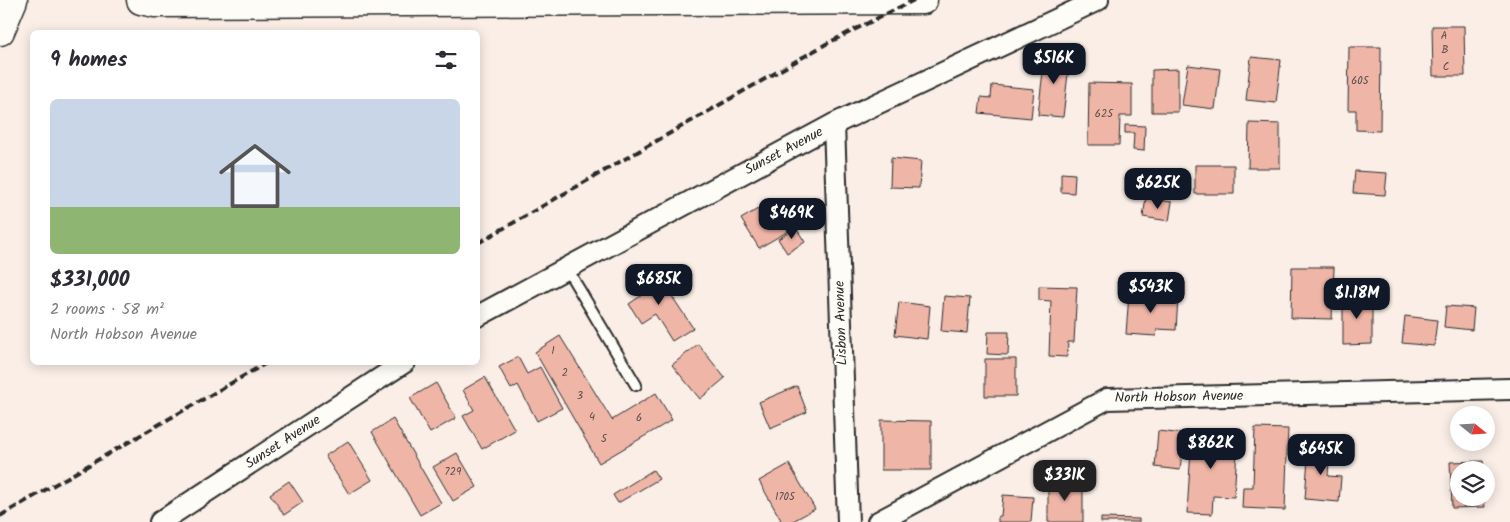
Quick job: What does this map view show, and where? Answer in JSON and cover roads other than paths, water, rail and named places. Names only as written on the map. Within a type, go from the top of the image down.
[{"type":"main road","points":[[0,31],[12,0]]},
{"type":"main road","points":[[140,0],[166,3],[922,0]]},
{"type":"street","name":"Sunset Avenue","points":[[480,315],[834,124],[1098,0]]},
{"type":"street","name":"Lisbon Avenue","points":[[834,124],[848,522]]},
{"type":"street","name":"Sunset Avenue","points":[[160,522],[400,365]]},
{"type":"street","name":"North Hobson Avenue","points":[[878,522],[1107,399],[1510,389]]},
{"type":"lane","points":[[567,269],[636,385]]},
{"type":"railway","points":[[480,242],[826,44],[914,0]]},
{"type":"railway","points":[[0,516],[263,365]]}]
